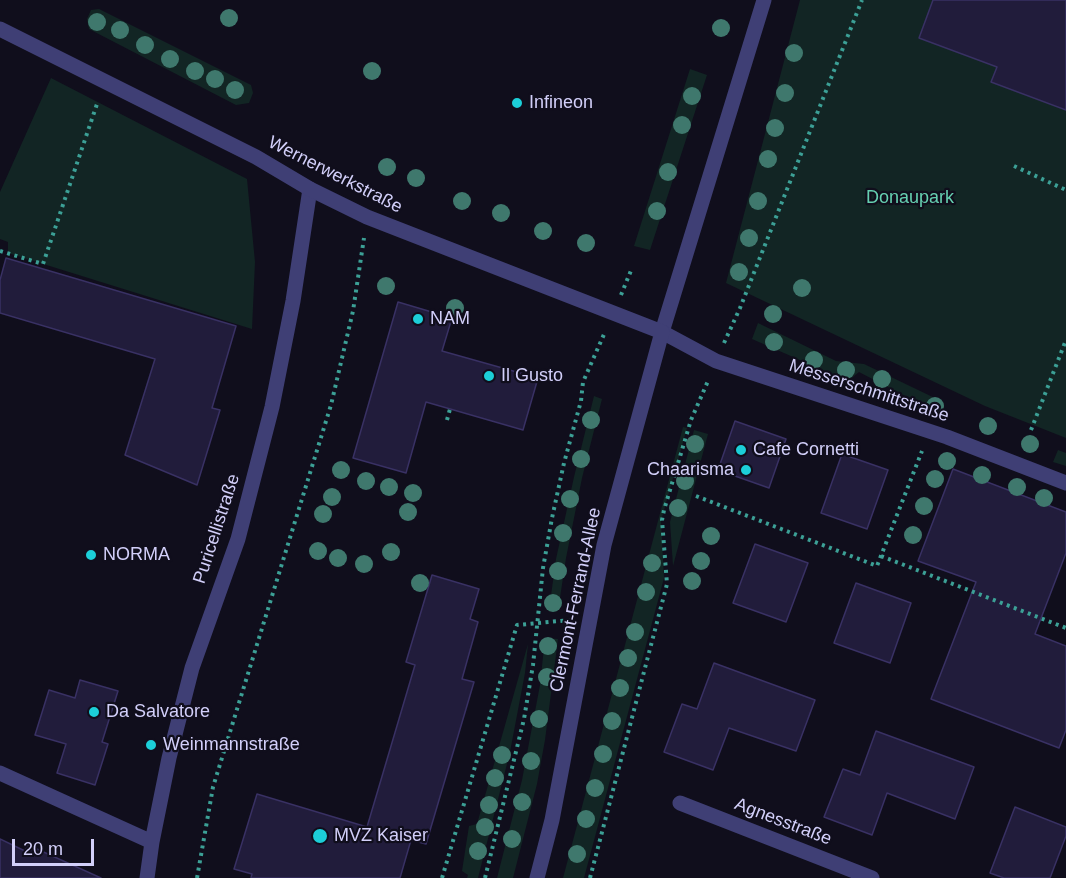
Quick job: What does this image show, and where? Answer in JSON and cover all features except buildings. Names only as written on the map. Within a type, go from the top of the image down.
[{"type":"street","name":"Clermont-Ferrand-Allee","points":[[537,878],[552,820],[604,545],[662,333],[764,0]]},
{"type":"street","name":"Wernerwerkstraße","points":[[0,30],[256,157],[310,189],[367,217],[662,333]]},
{"type":"street","name":"Puricellistraße","points":[[147,878],[169,758],[192,668],[238,539],[272,407],[293,301],[310,189]]},
{"type":"street","name":"Messerschmittstraße","points":[[662,333],[716,361],[930,431],[1066,483]]},
{"type":"street","points":[[0,773],[152,842]]},
{"type":"street","name":"Agnesstraße","points":[[680,803],[872,878]]},
{"type":"path","points":[[590,878],[667,584],[662,520],[691,420],[740,308],[862,0]]},
{"type":"path","points":[[0,251],[44,264],[104,83]]},
{"type":"path","points":[[1014,166],[1066,190]]},
{"type":"path","points":[[197,878],[213,787],[331,405],[353,310],[367,217]]},
{"type":"path","points":[[485,878],[524,719],[533,665],[543,568],[564,463],[581,401],[583,382],[632,268]]},
{"type":"path","points":[[1031,430],[1066,340]]},
{"type":"path","points":[[447,420],[450,409]]},
{"type":"path","points":[[696,496],[877,566],[930,431]]},
{"type":"path","points":[[881,556],[1066,628]]},
{"type":"path","points":[[442,878],[517,625],[591,618]]},
{"type":"green space","name":"Donaupark","points":[[800,0],[1066,0],[1066,438],[985,406],[726,283]]},
{"type":"green space","points":[[99,9],[251,85],[253,93],[249,103],[236,105],[89,29],[87,19],[91,10]]},
{"type":"green space","points":[[690,69],[707,75],[650,250],[634,246]]},
{"type":"green space","points":[[51,78],[247,179],[255,262],[252,329],[8,253],[8,242],[0,239],[0,192]]},
{"type":"green space","points":[[758,323],[836,361],[864,364],[941,401],[936,412],[859,372],[848,381],[752,339]]},
{"type":"green space","points":[[594,396],[602,399],[582,478],[558,611],[549,610],[556,559]]},
{"type":"green space","points":[[683,427],[687,428],[661,521],[664,578],[584,878],[563,878]]},
{"type":"green space","points":[[694,430],[708,434],[673,566],[670,522]]},
{"type":"green space","points":[[1058,450],[1066,453],[1066,466],[1053,462]]},
{"type":"green space","points":[[545,638],[558,639],[537,784],[513,878],[497,878],[522,780],[540,685]]},
{"type":"green space","points":[[528,644],[525,673],[510,752],[478,878],[467,878],[468,875],[462,871],[469,826],[477,824]]},
{"type":"place","name":"Infineon","points":[[517,103]]},
{"type":"place","name":"NAM","points":[[418,319]]},
{"type":"place","name":"Il Gusto","points":[[489,376]]},
{"type":"place","name":"Cafe Cornetti","points":[[741,450]]},
{"type":"place","name":"Chaarisma","points":[[746,470]]},
{"type":"place","name":"NORMA","points":[[91,555]]},
{"type":"place","name":"Da Salvatore","points":[[94,712]]},
{"type":"place","name":"Weinmannstraße","points":[[151,745]]},
{"type":"place","name":"MVZ Kaiser","points":[[320,836]]}]
